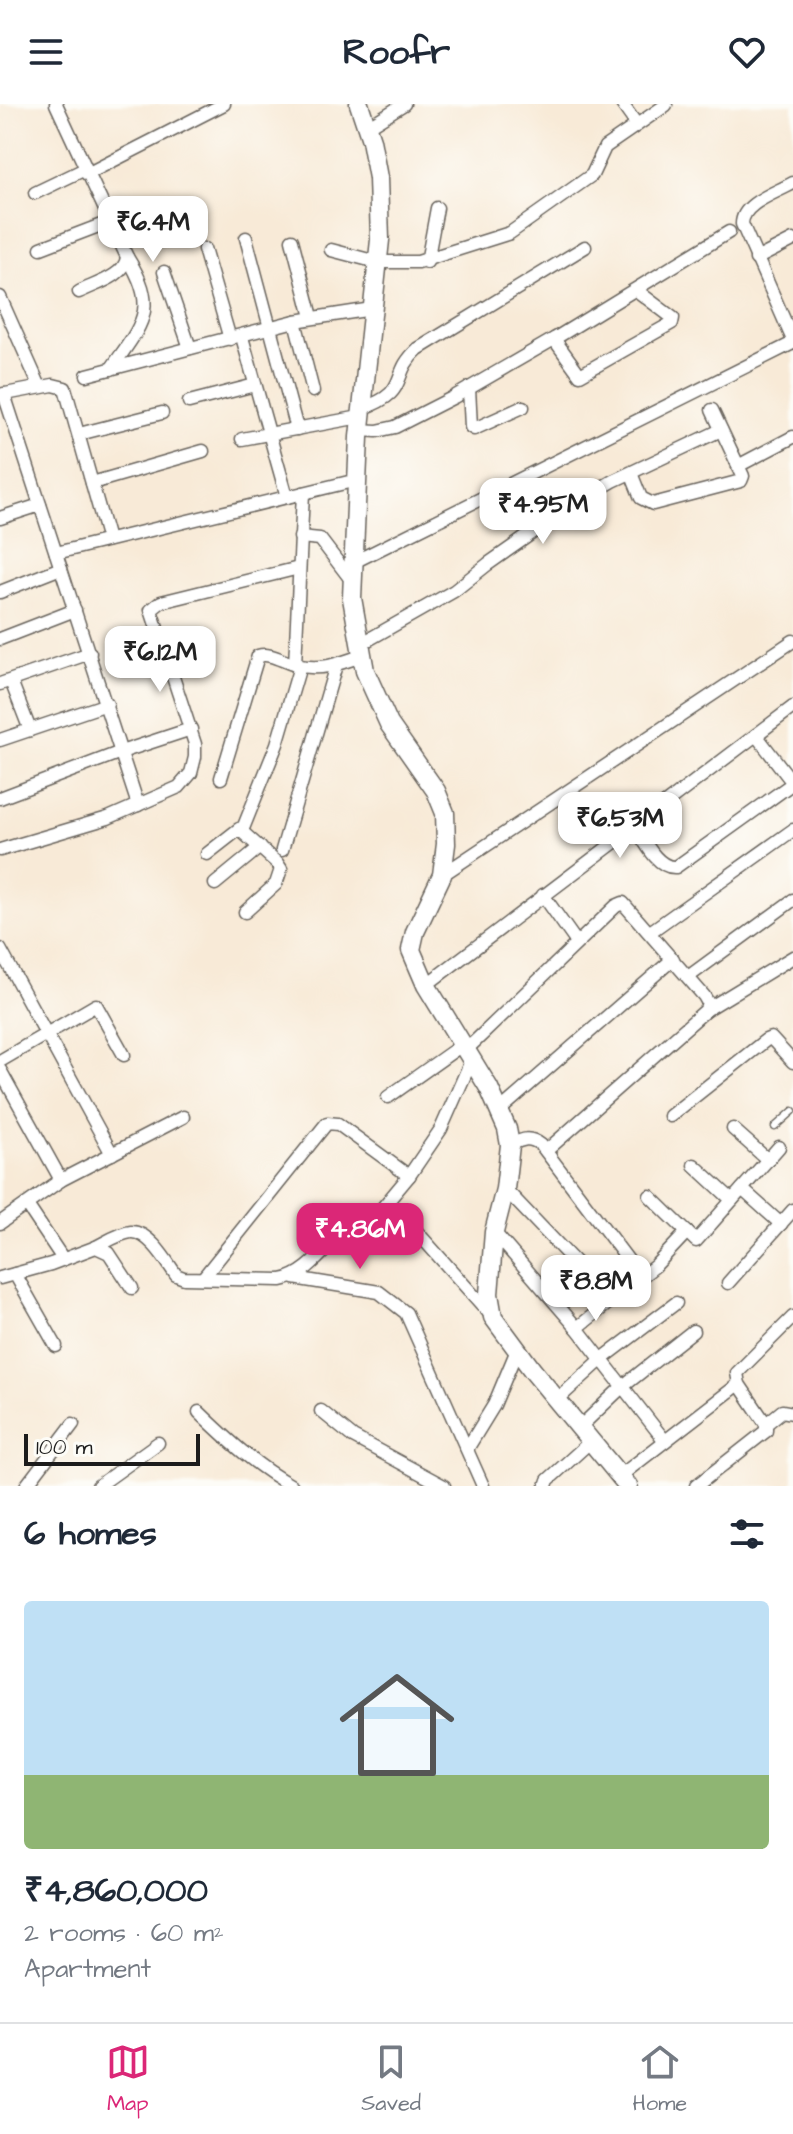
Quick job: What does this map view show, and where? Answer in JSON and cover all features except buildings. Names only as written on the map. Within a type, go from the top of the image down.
[{"type":"main road","points":[[359,104],[378,178],[380,240],[360,419],[352,598],[365,671],[389,724],[436,791],[445,813],[442,875],[412,943],[413,957],[499,1111],[510,1145],[505,1189],[494,1232],[489,1294],[493,1317],[624,1481]]},
{"type":"street","points":[[56,104],[109,222],[139,276],[146,311],[141,325],[111,369]]},
{"type":"street","points":[[35,193],[224,104]]},
{"type":"street","points":[[367,127],[404,104]]},
{"type":"street","points":[[622,104],[637,125]]},
{"type":"street","points":[[331,250],[377,262],[427,262],[492,240],[524,225],[592,175],[605,147],[666,105]]},
{"type":"street","points":[[300,537],[320,539],[352,572],[793,342],[756,259],[742,224],[742,215],[748,208],[793,183]]},
{"type":"street","points":[[427,262],[437,208]]},
{"type":"street","points":[[41,248],[109,222]]},
{"type":"street","points":[[360,419],[377,431],[395,427],[554,339],[729,232]]},
{"type":"street","points":[[246,238],[297,429]]},
{"type":"street","points":[[292,240],[312,317]]},
{"type":"street","points":[[756,259],[793,240]]},
{"type":"street","points":[[242,439],[360,419],[395,392],[404,368],[418,349],[585,247]]},
{"type":"street","points":[[204,249],[255,385],[287,497]]},
{"type":"street","points":[[79,292],[120,272],[126,265],[127,257]]},
{"type":"street","points":[[164,272],[190,348]]},
{"type":"street","points":[[554,339],[580,375],[672,323],[673,318],[668,313],[636,290]]},
{"type":"street","points":[[0,297],[40,387]]},
{"type":"street","points":[[779,309],[793,302]]},
{"type":"street","points":[[87,375],[312,317],[372,309]]},
{"type":"street","points":[[295,321],[313,391]]},
{"type":"street","points":[[108,540],[65,388],[61,385],[2,394],[138,805]]},
{"type":"street","points":[[189,402],[255,385]]},
{"type":"street","points":[[469,388],[471,427],[474,429],[523,407]]},
{"type":"street","points":[[631,473],[641,498],[653,504],[736,483],[743,476],[712,410]]},
{"type":"street","points":[[79,434],[162,413]]},
{"type":"street","points":[[221,778],[258,656],[268,655],[297,665],[325,668],[336,665],[454,591],[554,516],[631,473],[721,430]]},
{"type":"street","points":[[738,466],[793,437]]},
{"type":"street","points":[[92,483],[203,451]]},
{"type":"street","points":[[56,553],[357,480]]},
{"type":"street","points":[[242,831],[277,744],[297,665],[303,493]]},
{"type":"street","points":[[0,518],[40,505]]},
{"type":"street","points":[[0,592],[61,568]]},
{"type":"street","points":[[0,850],[108,818],[179,787],[191,773],[195,757],[191,729],[151,610],[155,605],[299,568]]},
{"type":"street","points":[[0,639],[75,610]]},
{"type":"street","points":[[442,875],[793,641]]},
{"type":"street","points":[[30,730],[6,682],[90,653]]},
{"type":"street","points":[[282,850],[336,665]]},
{"type":"street","points":[[0,740],[107,704]]},
{"type":"street","points":[[426,985],[793,707]]},
{"type":"street","points":[[0,798],[191,729]]},
{"type":"street","points":[[635,826],[661,864],[668,868],[676,867],[793,783],[756,735]]},
{"type":"street","points":[[207,854],[239,829],[281,869],[276,884],[245,912]]},
{"type":"street","points":[[650,932],[793,830]]},
{"type":"street","points":[[215,884],[260,847]]},
{"type":"street","points":[[543,895],[577,943]]},
{"type":"street","points":[[388,1097],[467,1051],[616,906],[623,903],[704,996],[708,1003],[706,1010]]},
{"type":"street","points":[[688,977],[789,903],[793,918]]},
{"type":"street","points":[[0,949],[4,968],[46,1034],[112,1154]]},
{"type":"street","points":[[546,1151],[706,1010],[793,957]]},
{"type":"street","points":[[499,1111],[673,959]]},
{"type":"street","points":[[0,1061],[96,1005],[124,1055]]},
{"type":"street","points":[[670,1116],[766,1040],[771,1038],[776,1041],[793,1062]]},
{"type":"street","points":[[379,1212],[409,1176],[441,1129],[467,1051]]},
{"type":"street","points":[[0,1070],[61,1180]]},
{"type":"street","points":[[2,1217],[27,1205],[61,1180],[183,1117]]},
{"type":"street","points":[[203,1278],[327,1123],[338,1124],[409,1176]]},
{"type":"street","points":[[733,1129],[768,1160]]},
{"type":"street","points":[[510,1145],[525,1138],[532,1139],[546,1151],[640,1276]]},
{"type":"street","points":[[650,1196],[696,1241],[779,1147]]},
{"type":"street","points":[[694,1165],[732,1200]]},
{"type":"street","points":[[505,1189],[610,1299]]},
{"type":"street","points":[[742,1189],[781,1224]]},
{"type":"street","points":[[27,1205],[63,1259]]},
{"type":"street","points":[[294,1278],[348,1227],[364,1217],[391,1210],[401,1214],[493,1317]]},
{"type":"street","points":[[728,1283],[793,1210]]},
{"type":"street","points":[[0,1278],[63,1259],[128,1232],[136,1232],[147,1238],[176,1275],[294,1278],[379,1292],[406,1313],[483,1486]]},
{"type":"street","points":[[494,1232],[577,1328],[665,1441]]},
{"type":"street","points":[[577,1328],[655,1266],[687,1232]]},
{"type":"street","points":[[96,1247],[109,1253],[132,1288]]},
{"type":"street","points":[[15,1274],[56,1346]]},
{"type":"street","points":[[557,1400],[602,1359],[676,1303]]},
{"type":"street","points":[[696,1486],[766,1431],[766,1424],[739,1384],[737,1373],[793,1317]]},
{"type":"street","points":[[546,1486],[622,1387],[693,1331]]},
{"type":"street","points":[[467,1449],[494,1405],[517,1350]]},
{"type":"street","points":[[624,1481],[665,1441],[739,1384]]},
{"type":"street","points":[[321,1411],[353,1437],[444,1486]]},
{"type":"street","points":[[766,1424],[782,1411],[793,1413]]},
{"type":"street","points":[[199,1412],[234,1446],[292,1486]]},
{"type":"street","points":[[26,1486],[73,1424]]},
{"type":"street","points":[[98,1486],[158,1443]]},
{"type":"lane","points":[[775,1127],[793,1111]]}]
